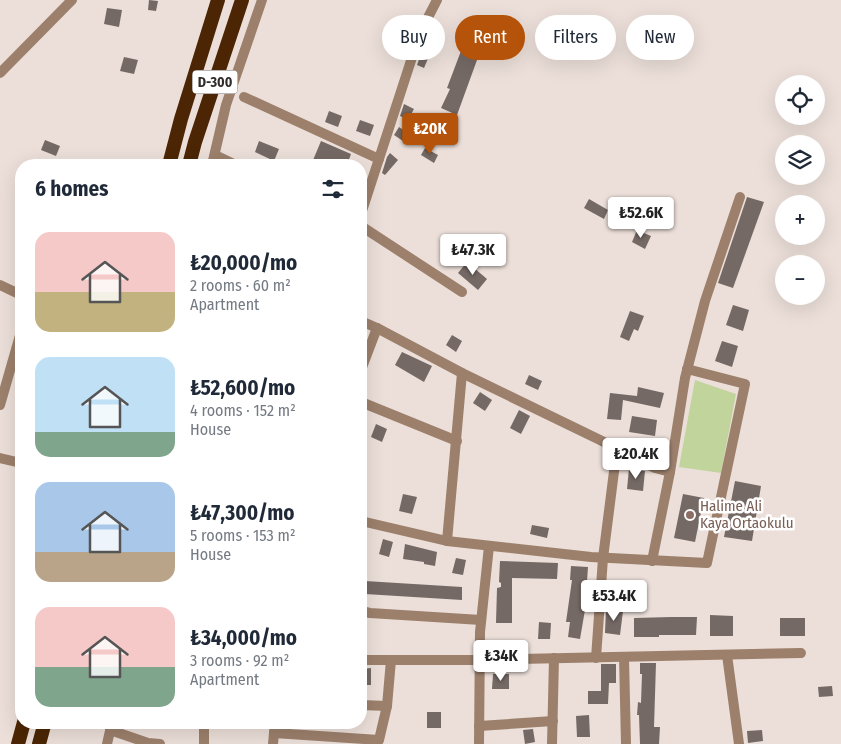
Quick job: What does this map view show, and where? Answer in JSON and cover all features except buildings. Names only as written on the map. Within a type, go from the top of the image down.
[{"type":"highway","name":"D-300","points":[[170,159],[180,119],[218,0]]},
{"type":"highway","name":"D-300","points":[[191,159],[242,0]]},
{"type":"highway","points":[[18,744],[22,729]]},
{"type":"highway","points":[[39,744],[43,729]]},
{"type":"street","points":[[0,73],[72,0]]},
{"type":"street","points":[[214,159],[226,105],[262,0]]},
{"type":"street","points":[[367,196],[420,33],[437,0]]},
{"type":"street","points":[[244,97],[379,159]]},
{"type":"street","points":[[652,561],[670,472],[687,369],[705,301],[740,197]]},
{"type":"street","points":[[367,230],[462,292]]},
{"type":"street","points":[[0,285],[15,292]]},
{"type":"street","points":[[367,324],[462,373],[655,468],[670,472]]},
{"type":"street","points":[[367,354],[377,328]]},
{"type":"street","points":[[0,405],[15,353]]},
{"type":"street","points":[[367,523],[448,541],[488,546],[603,558],[707,564],[745,384],[687,369]]},
{"type":"street","points":[[448,541],[462,373]]},
{"type":"street","points":[[367,404],[457,441]]},
{"type":"street","points":[[596,658],[603,558],[616,448]]},
{"type":"street","points":[[0,458],[15,462]]},
{"type":"street","points":[[478,744],[481,620],[488,546]]},
{"type":"street","points":[[367,612],[481,620]]},
{"type":"street","points":[[367,660],[479,660],[801,654]]},
{"type":"street","points":[[727,655],[739,744]]},
{"type":"street","points":[[624,657],[626,744]]},
{"type":"street","points":[[552,744],[554,658]]},
{"type":"street","points":[[282,729],[381,742],[387,706],[391,660]]},
{"type":"street","points":[[367,705],[387,706]]},
{"type":"street","points":[[479,726],[553,721]]},
{"type":"street","points":[[107,744],[110,729]]},
{"type":"street","points":[[118,729],[148,742],[160,744]]},
{"type":"street","points":[[204,729],[204,744]]},
{"type":"street","points":[[273,744],[274,729]]},
{"type":"green space","points":[[695,380],[736,394],[721,473],[679,467]]},
{"type":"place","name":"Halime Ali Kaya Ortaokulu","points":[[690,515]]}]
